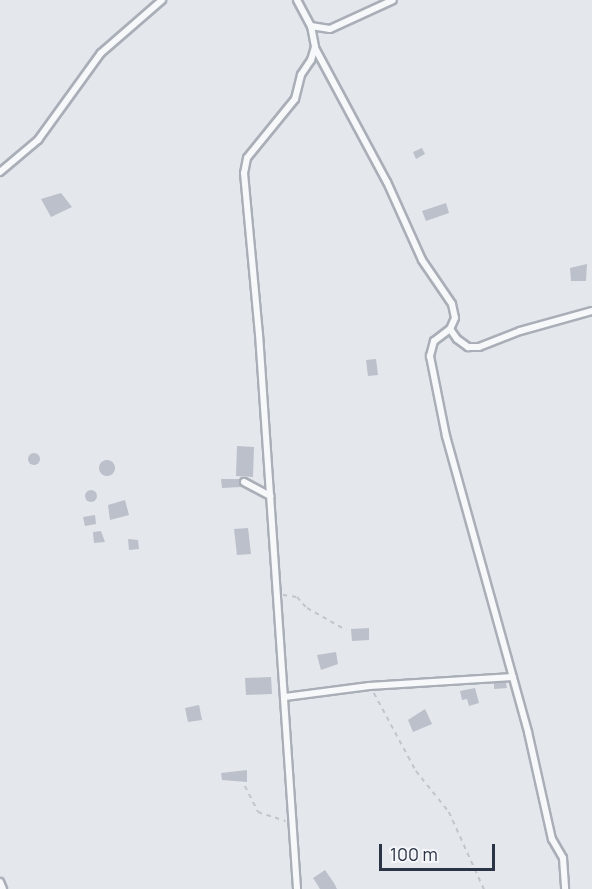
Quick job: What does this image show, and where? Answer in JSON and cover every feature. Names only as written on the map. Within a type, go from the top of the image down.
[{"type":"street","points":[[0,172],[38,140],[101,53],[162,0]]},
{"type":"street","points":[[297,0],[310,26],[315,47],[387,182],[422,260],[452,304],[454,318],[450,329],[434,341],[430,356],[446,436],[513,677],[552,838],[563,858],[565,889]]},
{"type":"street","points":[[310,26],[330,29],[393,0]]},
{"type":"street","points":[[297,889],[285,697],[244,173],[247,158],[295,99],[315,47]]},
{"type":"street","points":[[450,329],[473,348],[592,311]]},
{"type":"street","points":[[244,482],[270,496]]},
{"type":"street","points":[[285,697],[369,686],[513,677]]},
{"type":"street","points":[[0,882],[2,889]]},
{"type":"path","points":[[276,596],[295,596],[307,608],[346,630]]},
{"type":"path","points":[[369,686],[399,733],[416,771],[449,812],[484,889]]},
{"type":"path","points":[[245,786],[258,812],[294,826]]},
{"type":"building","points":[[422,148],[425,154],[416,159],[413,152]]},
{"type":"building","points":[[61,193],[72,207],[51,217],[41,199]]},
{"type":"building","points":[[446,203],[449,213],[426,221],[422,211]]},
{"type":"building","points":[[587,264],[586,281],[571,281],[570,268]]},
{"type":"building","points":[[376,359],[378,375],[368,376],[366,360]]},
{"type":"building","points":[[237,446],[254,447],[253,477],[236,476]]},
{"type":"building","points":[[36,453],[40,459],[36,465],[32,465],[28,457]]},
{"type":"building","points":[[107,460],[115,468],[107,476],[99,468]]},
{"type":"building","points":[[221,479],[240,479],[241,487],[222,488]]},
{"type":"building","points":[[93,490],[96,491],[96,501],[89,502],[86,501],[85,494],[86,491]]},
{"type":"building","points":[[125,500],[129,515],[110,520],[108,505]]},
{"type":"building","points":[[95,515],[96,524],[85,526],[83,517]]},
{"type":"building","points":[[248,528],[251,554],[237,555],[234,529]]},
{"type":"building","points":[[101,531],[105,542],[94,543],[93,532]]},
{"type":"building","points":[[128,539],[138,540],[139,549],[129,550]]},
{"type":"building","points":[[369,628],[369,640],[352,641],[351,629]]},
{"type":"building","points":[[336,652],[338,664],[321,670],[317,655]]},
{"type":"building","points":[[271,677],[272,694],[246,695],[245,678]]},
{"type":"building","points":[[494,683],[506,683],[507,688],[494,689]]},
{"type":"building","points":[[475,688],[479,703],[469,706],[467,699],[462,700],[460,691]]},
{"type":"building","points":[[199,705],[202,720],[188,722],[185,708]]},
{"type":"building","points":[[425,709],[432,724],[413,732],[408,720]]},
{"type":"building","points":[[247,770],[247,782],[222,780],[221,773]]},
{"type":"building","points":[[325,870],[337,889],[320,889],[313,878]]}]
